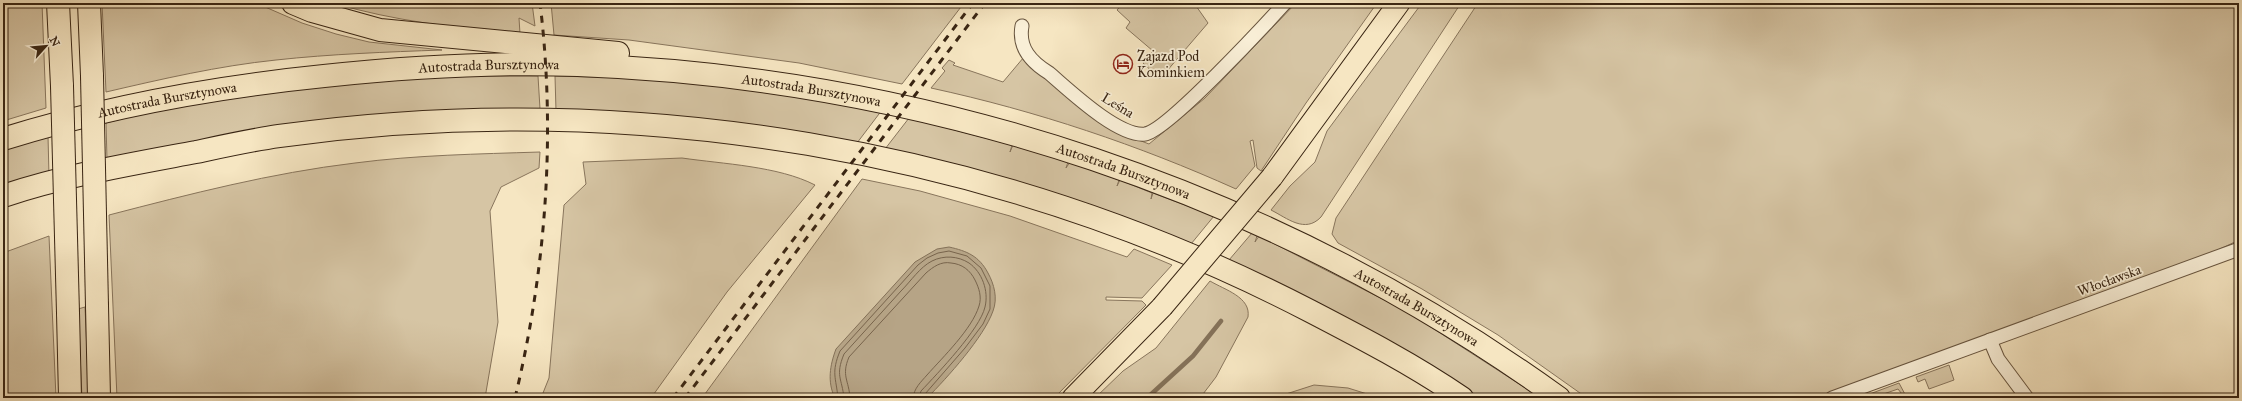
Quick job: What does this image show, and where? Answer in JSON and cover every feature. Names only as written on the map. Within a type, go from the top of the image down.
[{"type":"highway","points":[[58,3],[62,86],[70,398]]},
{"type":"highway","points":[[89,3],[99,398]]},
{"type":"highway","points":[[293,3],[312,11],[380,30],[645,56],[708,75]]},
{"type":"highway","name":"Autostrada Bursztynowa","points":[[3,139],[154,100],[263,82],[371,71],[476,65],[575,65],[642,68],[708,75],[851,95],[923,110],[1022,136],[1160,182],[1278,233],[1386,288],[1458,329],[1559,398]]},
{"type":"highway","points":[[3,196],[35,186],[170,156],[278,136],[375,126],[452,121],[535,119],[719,130],[899,160],[1062,205],[1164,244],[1272,291],[1365,339],[1462,398]]},
{"type":"main road","points":[[1073,398],[1162,307],[1272,177],[1400,3]]},
{"type":"street","name":"Leśna","points":[[1022,26],[1020,38],[1030,58],[1038,67],[1049,73],[1106,120],[1123,129],[1144,134],[1157,129],[1183,106],[1243,48],[1285,3]]},
{"type":"street","name":"Włocławska","points":[[1832,398],[2239,249]]},
{"type":"street","points":[[1990,340],[1998,359],[2027,398]]},
{"type":"shaded area","points":[[10,3],[42,3],[46,108],[3,121],[3,16]]},
{"type":"shaded area","points":[[102,3],[256,3],[302,23],[336,34],[369,42],[442,50],[380,52],[297,58],[254,63],[190,73],[106,92]]},
{"type":"shaded area","points":[[333,3],[532,3],[535,26],[519,18],[520,34],[472,29],[379,15]]},
{"type":"shaded area","points":[[551,3],[964,3],[902,84],[799,63],[629,40],[554,35]]},
{"type":"shaded area","points":[[1123,3],[1194,3],[1208,23],[1160,79],[1143,63],[1153,51],[1126,28],[1130,22],[1117,10]]},
{"type":"shaded area","points":[[1296,3],[1377,3],[1306,103],[1261,171],[1257,168],[1253,140],[1250,141],[1255,166],[1236,189],[1162,158],[1048,118],[971,97],[931,88],[945,71],[942,68],[949,60],[955,63],[953,65],[1003,82],[1029,51],[1115,131],[1149,144],[1205,98]]},
{"type":"shaded area","points":[[1422,3],[1461,3],[1321,217],[1315,222],[1302,224],[1296,223],[1271,210],[1290,186],[1315,162],[1327,131]]},
{"type":"shaded area","points":[[1478,3],[2239,3],[2239,240],[2203,257],[1816,398],[1587,398],[1498,335],[1422,289],[1338,243],[1332,234],[1336,218]]},
{"type":"shaded area","points":[[465,76],[538,76],[540,109],[402,114],[207,139],[107,160],[106,123],[150,112],[195,103],[284,90],[375,81]]},
{"type":"shaded area","points":[[555,76],[628,78],[746,88],[882,110],[857,143],[556,111]]},
{"type":"shaded area","points":[[909,118],[1012,145],[1010,152],[1013,145],[1068,162],[1066,168],[1070,162],[1119,180],[1117,186],[1120,180],[1152,193],[1151,199],[1153,193],[1214,216],[1191,244],[1078,202],[885,149]]},
{"type":"shaded area","points":[[48,136],[49,176],[3,190],[3,150]]},
{"type":"shaded area","points":[[540,152],[539,168],[501,187],[490,211],[498,322],[485,398],[117,398],[109,215],[170,199],[262,178],[324,167],[378,160],[470,154]]},
{"type":"shaded area","points":[[682,158],[767,170],[800,179],[815,185],[727,292],[651,398],[541,398],[549,378],[564,205],[586,184],[583,162]]},
{"type":"shaded area","points":[[862,179],[920,191],[1010,216],[1127,257],[1134,249],[1172,265],[1142,298],[1106,297],[1106,300],[1142,301],[1146,305],[1054,398],[702,398]]},
{"type":"shaded area","points":[[1252,233],[1257,236],[1255,242],[1259,236],[1406,311],[1541,398],[1481,398],[1386,339],[1319,303],[1229,260]]},
{"type":"shaded area","points":[[49,236],[56,398],[3,398],[3,253]]},
{"type":"shaded area","points":[[1210,281],[1241,299],[1248,310],[1248,317],[1216,377],[1200,398],[1095,398],[1123,371],[1156,348]]},
{"type":"shaded area","points":[[85,307],[89,398],[82,398],[78,309]]},
{"type":"shaded area","points":[[1949,365],[1954,380],[1929,389],[1925,379],[1918,382],[1916,377]]},
{"type":"shaded area","points":[[1899,383],[1907,398],[1905,398],[1898,389],[1872,398],[1859,398]]},
{"type":"shaded area","points":[[1314,385],[1348,388],[1380,398],[1279,398],[1283,395]]},
{"type":"water","points":[[949,247],[972,255],[981,262],[994,286],[995,301],[993,311],[982,333],[973,345],[954,369],[927,398],[835,398],[832,392],[830,374],[836,349],[915,262],[937,249]]},
{"type":"waterway","points":[[1147,398],[1193,356],[1221,321]]},
{"type":"railway","points":[[515,398],[526,350],[534,301],[541,251],[545,202],[547,102],[545,52],[540,3]]},
{"type":"railway","points":[[673,398],[973,3]]},
{"type":"railway","points":[[685,398],[985,3]]},
{"type":"place","name":"Zajazd Pod Kominkiem","points":[[1123,64]]}]
